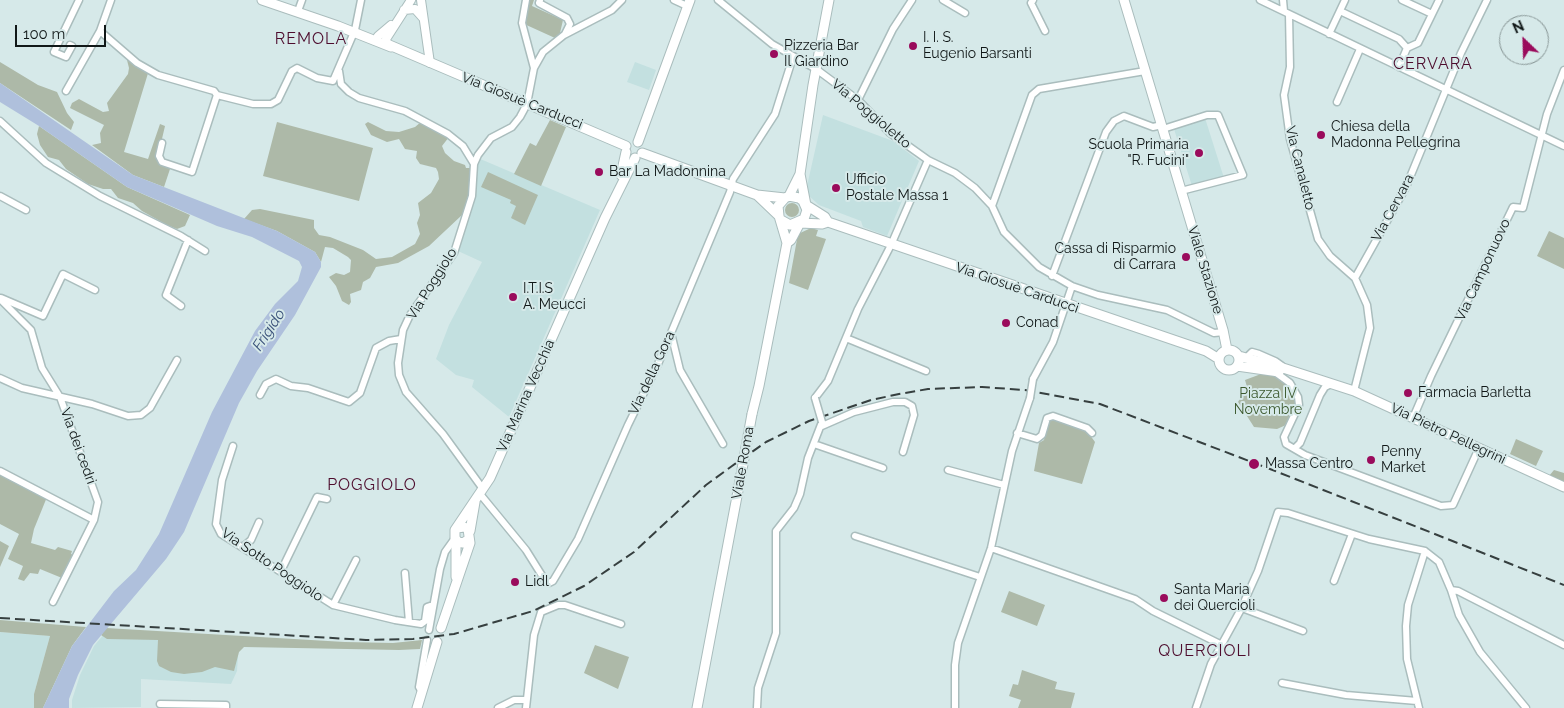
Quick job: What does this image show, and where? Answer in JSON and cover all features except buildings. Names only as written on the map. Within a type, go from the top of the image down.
[{"type":"main road","name":"Via Giosuè Carducci","points":[[262,0],[338,26],[416,57],[430,58],[626,149]]},
{"type":"main road","points":[[757,196],[790,225],[800,223],[806,215],[800,174],[829,0]]},
{"type":"main road","name":"Viale Stazione","points":[[1124,0],[1224,332],[1227,350]]},
{"type":"main road","points":[[638,142],[688,3]]},
{"type":"main road","name":"Via Giosuè Carducci","points":[[354,32],[378,36]]},
{"type":"main road","points":[[638,155],[642,146],[638,142],[630,142],[626,149],[630,156],[638,155],[757,196],[799,198],[806,205]]},
{"type":"main road","name":"Via Marina Vecchia","points":[[456,580],[456,535],[490,478],[574,288],[619,181],[626,149]]},
{"type":"main road","name":"Via Marina Vecchia","points":[[574,288],[638,155]]},
{"type":"main road","points":[[787,243],[778,206],[787,197],[800,174]]},
{"type":"main road","name":"Via Giosuè Carducci","points":[[806,205],[825,217],[828,222],[1066,305],[1206,351],[1219,359]]},
{"type":"main road","name":"Via Giosuè Carducci","points":[[800,223],[822,224],[828,222]]},
{"type":"main road","name":"Viale Roma","points":[[697,708],[752,414],[787,243],[791,240],[800,223]]},
{"type":"main road","points":[[1243,357],[1237,366],[1231,370],[1226,369],[1220,364],[1219,359],[1221,353],[1227,350],[1234,351],[1243,357],[1331,384]]},
{"type":"main road","points":[[1237,366],[1282,370]]},
{"type":"main road","name":"Via Pietro Pellegrini","points":[[1331,384],[1354,391],[1564,487]]},
{"type":"main road","name":"Via Marina Vecchia","points":[[441,628],[456,580],[466,558],[469,535],[480,495]]},
{"type":"main road","points":[[464,527],[469,535],[463,543],[456,535],[464,527]]},
{"type":"main road","points":[[417,708],[432,641]]},
{"type":"street","points":[[70,45],[72,46],[66,57],[54,52],[79,0]]},
{"type":"street","points":[[66,91],[100,31],[111,0]]},
{"type":"street","points":[[298,12],[302,0]]},
{"type":"street","points":[[100,31],[138,63],[158,74],[214,91],[217,95],[253,104],[271,104],[278,100],[294,69],[330,82],[335,78],[354,32],[361,0]]},
{"type":"street","points":[[390,46],[386,39],[411,0]]},
{"type":"street","points":[[421,0],[430,58]]},
{"type":"street","points":[[526,0],[522,24],[534,68]]},
{"type":"street","points":[[540,0],[539,3],[583,25]]},
{"type":"street","points":[[527,104],[534,68],[543,52],[564,35],[612,10],[622,0]]},
{"type":"street","points":[[674,0],[688,3]]},
{"type":"street","name":"Via Poggioletto","points":[[718,0],[772,44],[816,70],[858,100],[890,133],[928,160],[955,173],[975,188],[992,206],[1004,232],[1013,244],[1052,276],[1072,286],[1098,295],[1167,310],[1214,333],[1224,332]]},
{"type":"street","points":[[858,100],[893,29],[912,0]]},
{"type":"street","points":[[943,0],[965,13]]},
{"type":"street","points":[[1032,0],[1031,3],[1045,31]]},
{"type":"street","points":[[1260,0],[1564,146]]},
{"type":"street","name":"Via Canaletto","points":[[1284,0],[1290,67],[1284,95],[1290,139],[1318,239],[1330,256],[1355,278]]},
{"type":"street","points":[[1328,34],[1345,0]]},
{"type":"street","points":[[1402,0],[1432,14]]},
{"type":"street","points":[[1399,68],[1407,48],[1418,43],[1439,0]]},
{"type":"street","name":"Via Cervara","points":[[1355,278],[1406,187],[1446,89],[1487,0]]},
{"type":"street","points":[[404,10],[415,9],[423,18]]},
{"type":"street","points":[[1340,11],[1399,39],[1407,48]]},
{"type":"street","points":[[378,36],[398,18]]},
{"type":"street","points":[[564,35],[570,24],[567,18]]},
{"type":"street","points":[[1337,102],[1360,49]]},
{"type":"street","name":"Via della Gora","points":[[480,495],[526,550],[546,582],[553,581],[578,539],[671,331],[730,186],[775,114],[793,57]]},
{"type":"street","name":"Via Camponuovo","points":[[1413,418],[1431,376],[1513,207],[1523,208],[1541,135],[1564,70]]},
{"type":"street","points":[[339,71],[341,84],[349,92],[366,100],[405,111],[448,134],[463,146],[474,164]]},
{"type":"street","points":[[992,206],[1032,95],[1039,89],[1145,71]]},
{"type":"street","points":[[162,143],[159,156],[162,162],[192,172],[217,95]]},
{"type":"street","name":"Via Poggiolo","points":[[480,495],[443,434],[406,392],[398,363],[401,339],[410,315],[454,254],[472,196],[474,164],[484,146],[495,135],[512,126],[527,104]]},
{"type":"street","points":[[1052,276],[1106,132],[1114,121],[1124,116],[1153,127],[1162,127],[1207,115],[1218,115],[1243,174],[1181,191]]},
{"type":"street","points":[[0,121],[46,163],[100,196],[188,240],[205,251]]},
{"type":"street","points":[[757,708],[758,688],[776,633],[776,531],[794,508],[800,494],[808,458],[822,424],[815,398],[828,381],[858,309],[891,245],[928,160]]},
{"type":"street","points":[[0,196],[26,210]]},
{"type":"street","points":[[182,306],[166,295],[188,240]]},
{"type":"street","points":[[0,299],[44,316],[63,274],[95,290]]},
{"type":"street","points":[[1354,391],[1370,328],[1367,305],[1355,278]]},
{"type":"street","points":[[955,708],[955,665],[958,644],[990,548],[1017,433],[1030,398],[1033,379],[1053,342],[1072,286]]},
{"type":"street","name":"Via dei cedri","points":[[0,299],[31,330],[42,368],[60,397],[98,502],[94,520],[53,602]]},
{"type":"street","points":[[671,331],[680,370],[723,444]]},
{"type":"street","points":[[846,338],[926,372]]},
{"type":"street","points":[[260,395],[266,384],[276,379],[291,386],[308,388],[349,402],[360,393],[376,348],[389,341],[401,339]]},
{"type":"street","points":[[0,378],[22,388],[128,416],[141,415],[150,408],[177,360]]},
{"type":"street","points":[[1282,370],[1298,398],[1299,405],[1284,437],[1286,444],[1304,455],[1440,506],[1453,506],[1479,448]]},
{"type":"street","points":[[1294,448],[1300,443],[1320,395],[1325,387],[1331,384]]},
{"type":"street","points":[[822,424],[854,412],[893,402],[905,402],[912,406],[914,416],[903,452]]},
{"type":"street","points":[[1017,433],[1037,439],[1042,435],[1047,418],[1053,416],[1087,428],[1092,433]]},
{"type":"street","points":[[814,444],[882,468]]},
{"type":"street","name":"Via Sotto Poggiolo","points":[[233,446],[222,480],[216,524],[218,531],[333,605],[409,622]]},
{"type":"street","points":[[948,470],[1004,485]]},
{"type":"street","points":[[0,471],[94,520]]},
{"type":"street","points":[[280,571],[317,497],[327,500]]},
{"type":"street","points":[[1196,708],[1210,664],[1242,608],[1258,570],[1278,512],[1288,513],[1352,534],[1425,550],[1439,562],[1459,615],[1480,652],[1526,708]]},
{"type":"street","points":[[243,546],[251,540],[259,522]]},
{"type":"street","points":[[1334,581],[1352,534]]},
{"type":"street","points":[[429,630],[445,552],[456,535]]},
{"type":"street","points":[[855,536],[980,577]]},
{"type":"street","points":[[990,548],[1135,599],[1153,611],[1222,645]]},
{"type":"street","points":[[1282,683],[1346,695],[1418,705],[1407,659],[1406,626],[1408,605],[1425,550]]},
{"type":"street","points":[[440,570],[447,562],[466,558]]},
{"type":"street","points":[[333,605],[356,560]]},
{"type":"street","points":[[405,573],[409,622],[424,623],[427,607],[433,605]]},
{"type":"street","points":[[1451,590],[1458,591],[1564,645]]},
{"type":"street","points":[[526,708],[525,700],[534,635],[542,612],[558,605],[565,605],[621,624]]},
{"type":"street","points":[[1242,608],[1303,632]]},
{"type":"street","points":[[498,708],[514,700],[525,700]]},
{"type":"street","points":[[160,704],[226,705],[226,708]]},
{"type":"shaded area","points":[[635,62],[656,70],[649,90],[627,82]]},
{"type":"shaded area","points":[[823,115],[893,141],[919,161],[887,236],[863,227],[861,221],[819,205],[809,196],[807,186]]},
{"type":"shaded area","name":"Scuola Primaria \"R. Fucini\"","points":[[1205,118],[1224,178],[1192,186],[1174,129]]},
{"type":"shaded area","name":"I.T.I.S A. Meucci","points":[[478,158],[600,210],[509,417],[472,387],[474,380],[456,375],[436,359],[449,325],[482,262],[458,251]]},
{"type":"shaded area","points":[[0,632],[50,636],[34,694],[34,708],[0,708]]},
{"type":"shaded area","points":[[104,634],[239,642],[237,671],[231,684],[141,679],[141,707],[72,708],[72,700],[80,675],[94,646]]},
{"type":"green space","points":[[526,0],[534,0],[532,6],[563,20],[560,33],[555,38],[522,23]]},
{"type":"green space","points":[[130,58],[149,70],[124,152],[148,159],[160,124],[165,126],[157,160],[170,169],[164,187],[133,175],[92,145],[101,143],[100,133],[104,125],[70,108],[72,103],[79,99],[103,112],[109,111],[107,103],[128,74],[127,60]]},
{"type":"green space","points":[[0,62],[38,85],[57,92],[67,113],[74,122],[71,130],[0,83]]},
{"type":"green space","points":[[550,120],[566,127],[541,186],[514,174],[530,143],[536,146]]},
{"type":"green space","points":[[277,122],[373,148],[359,201],[263,176]]},
{"type":"green space","points":[[368,122],[386,131],[399,132],[415,127],[421,122],[449,137],[442,146],[445,153],[454,161],[465,165],[466,168],[472,168],[469,200],[462,215],[429,246],[398,263],[376,267],[370,278],[363,282],[361,290],[350,294],[351,302],[349,305],[342,301],[336,286],[329,277],[336,273],[344,275],[350,272],[351,260],[348,257],[333,248],[325,247],[321,262],[315,252],[277,231],[244,219],[252,210],[260,209],[314,220],[314,228],[319,235],[330,237],[363,250],[376,259],[392,257],[415,244],[420,234],[417,223],[420,215],[418,203],[431,193],[439,179],[438,172],[436,168],[420,164],[416,158],[417,151],[405,149],[399,139],[387,142],[371,135],[365,124]]},
{"type":"green space","points":[[39,126],[127,187],[190,215],[185,226],[177,229],[167,225],[142,211],[133,203],[118,198],[111,189],[103,189],[88,184],[66,169],[59,160],[48,157],[40,145],[37,134]]},
{"type":"green space","points":[[488,172],[538,195],[525,225],[511,218],[516,206],[510,203],[511,200],[481,187]]},
{"type":"green space","points":[[789,203],[795,203],[799,210],[795,217],[789,217],[785,213],[785,207]]},
{"type":"green space","points":[[811,228],[818,230],[816,236],[826,239],[808,290],[789,283],[798,234]]},
{"type":"green space","points":[[1549,231],[1564,238],[1564,269],[1537,256]]},
{"type":"green space","name":"Piazza IV Novembre","points":[[1261,374],[1274,376],[1284,381],[1291,388],[1295,398],[1295,410],[1286,425],[1277,429],[1254,427],[1238,402],[1247,387],[1245,380]]},
{"type":"green space","points":[[1053,419],[1087,431],[1095,442],[1082,484],[1034,471],[1039,443],[1044,440],[1048,421]]},
{"type":"green space","points":[[1516,439],[1543,451],[1536,466],[1510,454]]},
{"type":"green space","points":[[1554,470],[1564,473],[1564,483],[1549,476]]},
{"type":"green space","points":[[0,473],[47,497],[34,529],[31,543],[55,550],[58,547],[72,551],[71,554],[74,555],[62,578],[40,569],[38,574],[30,573],[24,581],[18,579],[23,566],[8,559],[19,534],[0,524]]},
{"type":"green space","points":[[0,541],[9,546],[0,567]]},
{"type":"green space","points":[[1009,591],[1045,605],[1037,626],[1001,612]]},
{"type":"green space","points":[[0,620],[86,627],[72,646],[43,708],[34,708],[34,694],[50,636],[0,632]]},
{"type":"green space","points":[[106,628],[345,642],[393,643],[422,640],[420,649],[399,650],[244,647],[239,652],[234,671],[215,667],[202,672],[184,674],[171,672],[159,666],[157,661],[158,640],[107,639],[101,635]]},
{"type":"green space","points":[[595,645],[629,657],[618,689],[584,673]]},
{"type":"green space","points":[[1022,670],[1057,682],[1055,689],[1075,693],[1071,708],[1018,708],[1021,700],[1009,696],[1013,684],[1018,685]]},
{"type":"water","name":"Frigido","points":[[0,83],[133,175],[277,231],[315,252],[321,262],[321,267],[295,315],[257,371],[239,403],[184,532],[166,559],[93,645],[78,675],[69,699],[69,708],[43,708],[72,646],[114,591],[136,570],[159,534],[212,412],[255,331],[275,304],[298,281],[302,267],[299,261],[252,237],[217,226],[127,187],[39,126],[0,102]]},
{"type":"railway","points":[[0,618],[366,640],[413,639],[454,634],[533,611],[584,586],[634,552],[706,485],[766,442],[809,421],[871,400],[899,394],[928,389],[982,387],[1025,390],[1100,404],[1564,585]]},
{"type":"place","name":"I. I. S. Eugenio Barsanti","points":[[913,46]]},
{"type":"place","name":"Pizzeria Bar Il Giardino","points":[[774,54]]},
{"type":"place","name":"Chiesa della Madonna Pellegrina","points":[[1321,135]]},
{"type":"place","name":"Scuola Primaria \"R. Fucini\"","points":[[1199,153]]},
{"type":"place","name":"Bar La Madonnina","points":[[599,172]]},
{"type":"place","name":"Ufficio Postale Massa 1","points":[[836,188]]},
{"type":"place","name":"Cassa di Risparmio di Carrara","points":[[1186,257]]},
{"type":"place","name":"I.T.I.S A. Meucci","points":[[513,297]]},
{"type":"place","name":"Conad","points":[[1006,323]]},
{"type":"place","name":"Farmacia Barletta","points":[[1408,393]]},
{"type":"place","name":"Penny Market","points":[[1371,460]]},
{"type":"place","name":"Massa Centro","points":[[1254,464]]},
{"type":"place","name":"Lidl","points":[[515,582]]},
{"type":"place","name":"Santa Maria dei Quercioli","points":[[1164,598]]},
{"type":"district","name":"REMOLA","points":[[311,39]]},
{"type":"district","name":"CERVARA","points":[[1433,64]]},
{"type":"district","name":"POGGIOLO","points":[[372,485]]},
{"type":"district","name":"QUERCIOLI","points":[[1205,651]]}]
